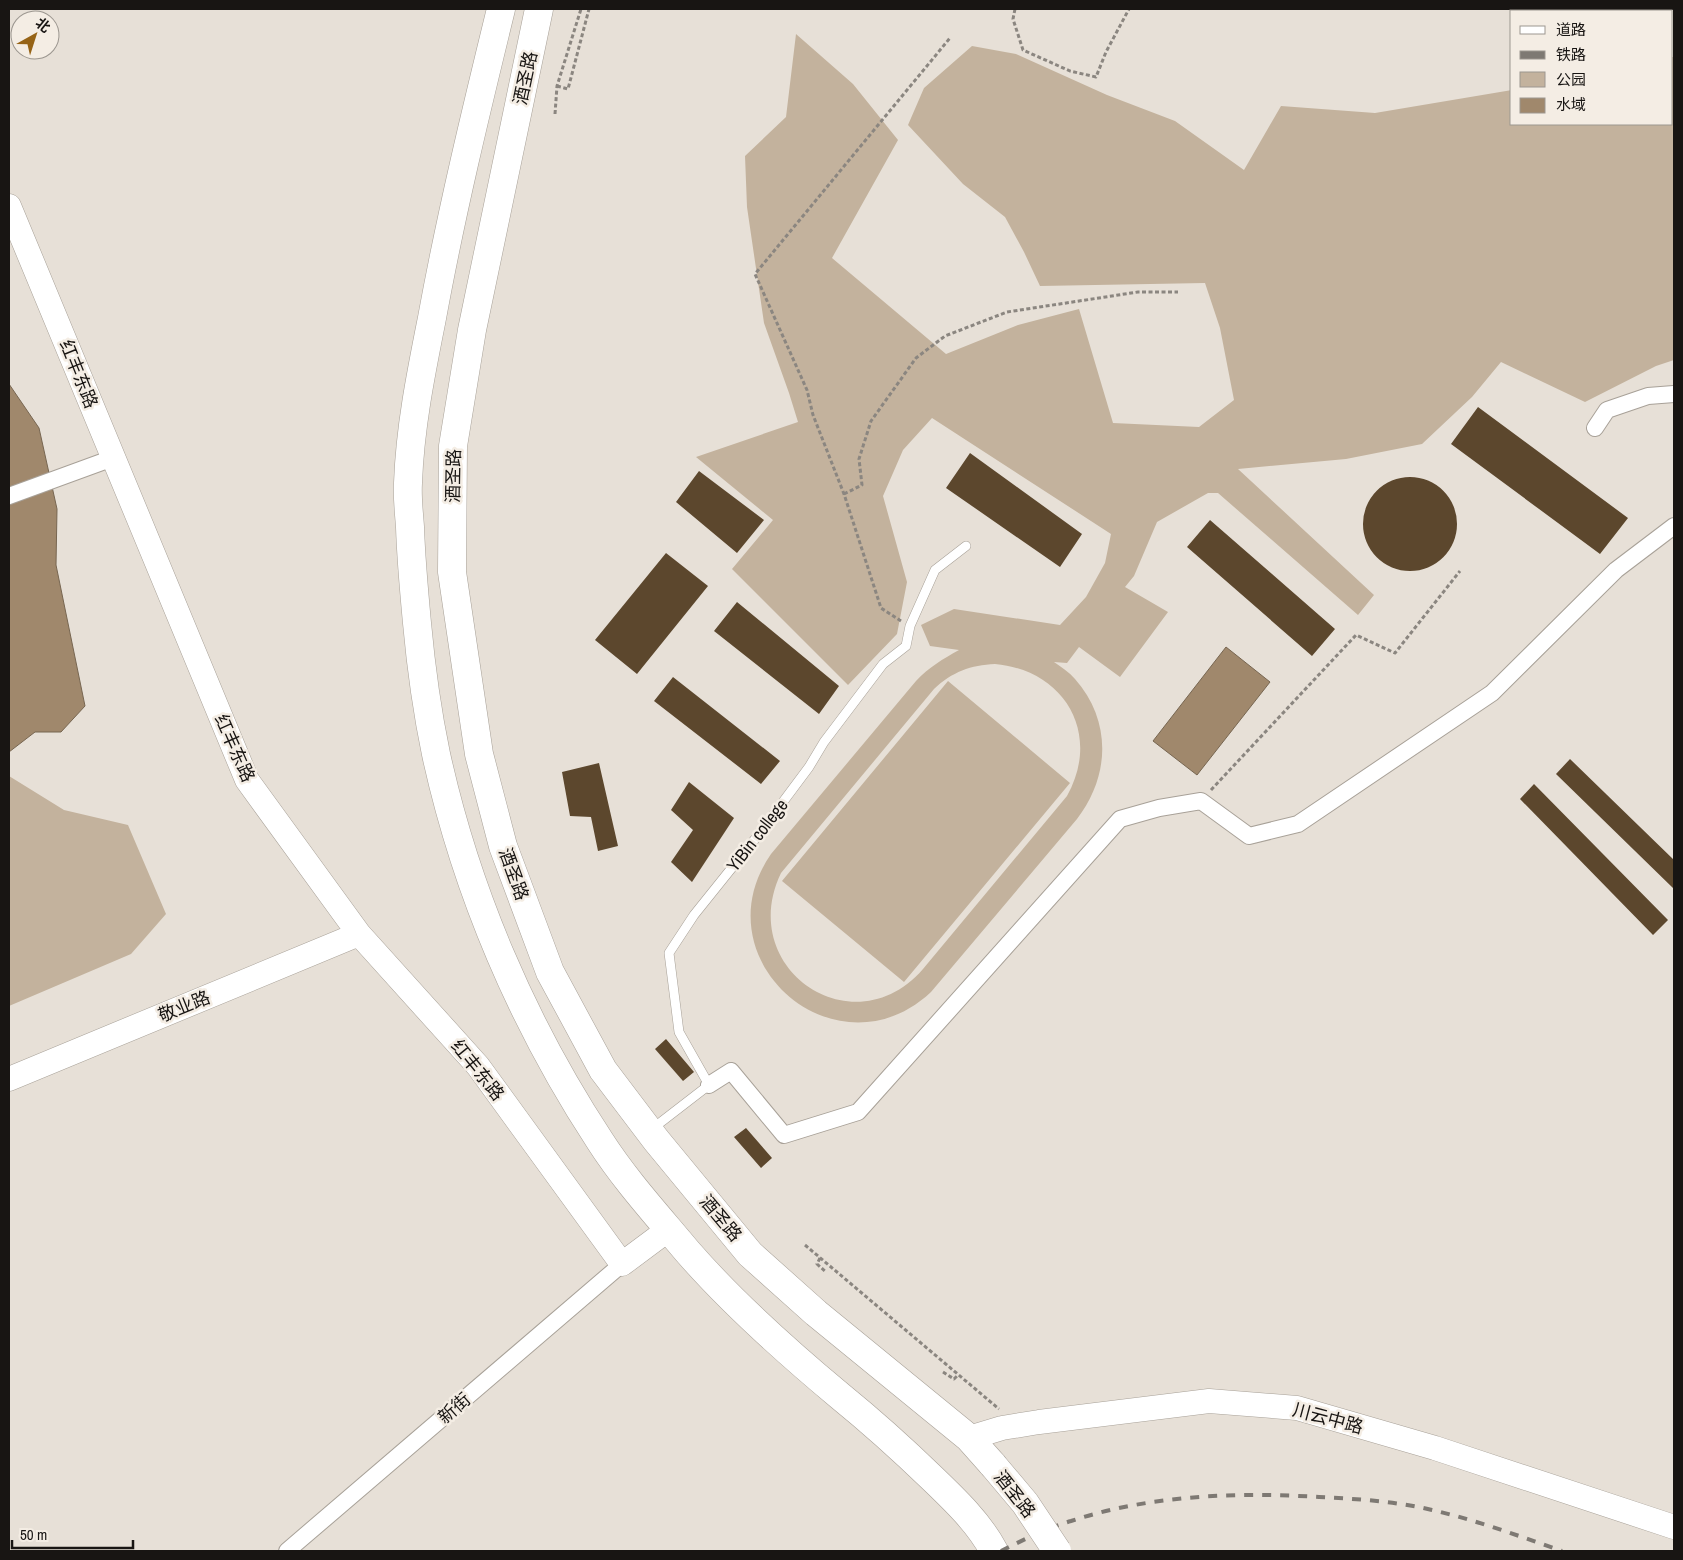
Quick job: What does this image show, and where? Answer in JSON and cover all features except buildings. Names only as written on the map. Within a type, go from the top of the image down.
[{"type":"highway","points":[[501,9],[459,182],[415,406],[408,486],[412,580],[422,672],[436,754],[458,839],[489,930],[530,1019],[566,1086],[601,1142],[635,1189],[733,1300],[784,1349],[890,1438],[950,1495],[985,1535],[994,1551]]},
{"type":"highway","name":"酒圣路","points":[[539,9],[472,330],[452,446],[452,572],[479,754],[503,846],[550,972],[604,1070],[656,1140],[750,1254],[816,1313],[969,1438],[1025,1503],[1057,1551]]},
{"type":"street","name":"红丰东路","points":[[9,206],[247,780],[359,934],[478,1066],[622,1264]]},
{"type":"street","points":[[1595,428],[1607,410],[1648,396],[1674,394]]},
{"type":"street","points":[[9,496],[113,458]]},
{"type":"street","points":[[709,1085],[731,1071],[784,1135],[858,1112],[1120,819],[1159,808],[1201,801],[1249,836],[1298,824],[1492,693],[1616,570],[1674,526]]},
{"type":"street","name":"敬业路","points":[[9,1079],[359,934]]},
{"type":"street","points":[[622,1264],[669,1229]]},
{"type":"street","name":"新街","points":[[287,1551],[622,1264]]},
{"type":"street","name":"川云中路","points":[[969,1438],[1002,1428],[1209,1401],[1297,1408],[1435,1448],[1674,1527]]},
{"type":"lane","name":"YiBin college","points":[[709,1085],[679,1032],[669,953],[694,915],[759,834],[809,767],[824,742],[883,664],[906,646],[910,626],[934,570],[966,546]]},
{"type":"lane","points":[[650,1130],[709,1085]]},
{"type":"path","points":[[555,114],[557,86],[581,9]]},
{"type":"path","points":[[557,86],[568,89],[589,9]]},
{"type":"path","points":[[1015,9],[1013,19],[1023,50],[1070,71],[1096,77],[1106,52],[1128,9]]},
{"type":"path","points":[[910,626],[882,608],[844,494],[812,415],[807,390],[755,274],[950,38]]},
{"type":"path","points":[[844,494],[862,485],[859,459],[871,420],[916,358],[945,336],[1007,312],[1138,292],[1178,292]]},
{"type":"path","points":[[1201,801],[1356,635],[1395,653],[1460,571]]},
{"type":"path","points":[[805,1245],[1006,1415],[1015,1426]]},
{"type":"path","points":[[820,1258],[817,1264],[826,1272]]},
{"type":"path","points":[[943,1372],[954,1379],[958,1375]]},
{"type":"green space","points":[[796,34],[853,84],[898,140],[832,258],[946,354],[1018,325],[1079,309],[1113,423],[1199,427],[1234,400],[1220,328],[1205,283],[1040,286],[1005,217],[963,184],[908,125],[924,88],[972,46],[1016,54],[1107,95],[1175,121],[1244,170],[1281,106],[1375,113],[1510,90],[1510,125],[1673,125],[1674,57],[1674,360],[1656,366],[1585,402],[1501,362],[1472,397],[1422,444],[1346,459],[1238,469],[1374,595],[1358,615],[1218,493],[1208,493],[1157,522],[1134,576],[1125,587],[1168,612],[1120,677],[1079,647],[1067,663],[1054,662],[1073,676],[1087,695],[1096,713],[1101,730],[1101,767],[1096,785],[1077,819],[931,992],[894,1016],[856,1022],[820,1015],[788,996],[765,967],[752,933],[753,894],[771,854],[916,681],[931,667],[959,650],[930,646],[921,625],[954,609],[1060,625],[1086,597],[1105,563],[1111,534],[932,418],[903,450],[883,496],[907,582],[897,634],[848,685],[732,569],[773,520],[696,457],[798,422],[764,323],[747,207],[745,156],[786,117]],"holes":[[[995,664],[1019,669],[1040,678],[1057,692],[1070,709],[1078,728],[1080,750],[1077,772],[1067,796],[923,969],[895,992],[865,1001],[836,999],[809,987],[788,967],[774,940],[771,908],[781,873],[941,683],[962,670]]]},
{"type":"green space","points":[[948,681],[1070,783],[904,982],[782,881]]},
{"type":"green space","points":[[9,776],[64,810],[128,825],[166,914],[131,954],[9,1006]]},
{"type":"water","points":[[9,384],[39,428],[57,509],[56,565],[85,706],[61,732],[35,732],[9,752]]},
{"type":"water","points":[[1226,647],[1270,682],[1197,775],[1153,741]]},
{"type":"railway","points":[[1001,1551],[1035,1534],[1101,1512],[1194,1497],[1256,1495],[1390,1502],[1418,1507],[1481,1523],[1562,1551]]}]
